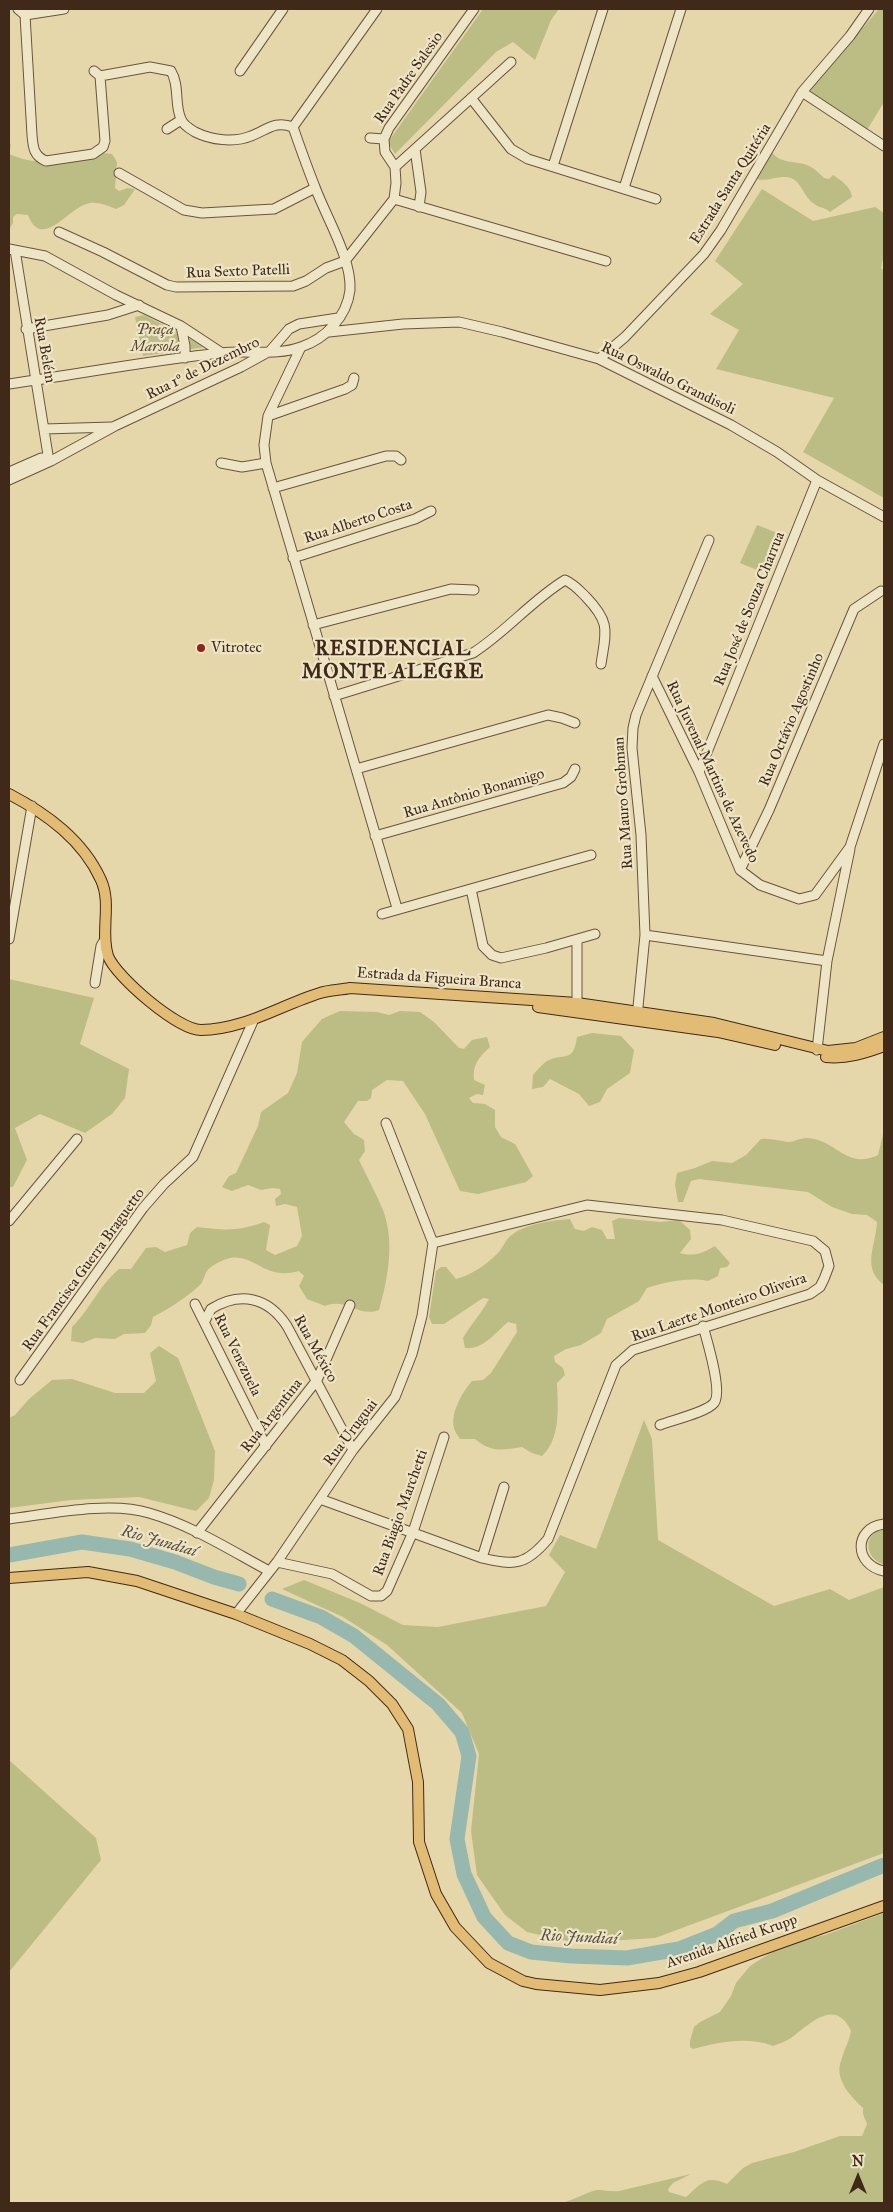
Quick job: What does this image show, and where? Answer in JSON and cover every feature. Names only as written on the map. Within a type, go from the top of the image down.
[{"type":"main road","name":"Estrada da Figueira Branca","points":[[9,794],[32,806],[63,828],[93,864],[104,892],[105,939],[109,956],[118,971],[164,1013],[184,1027],[199,1030],[254,1019],[322,992],[350,988],[496,998],[714,1023],[816,1050],[843,1051],[884,1037]]},
{"type":"main road","points":[[637,1015],[718,1032],[816,1056],[839,1058],[862,1054],[884,1046]]},
{"type":"main road","name":"Avenida Alfried Krupp","points":[[9,1578],[88,1572],[137,1581],[236,1614],[310,1644],[342,1660],[369,1681],[392,1704],[408,1729],[418,1782],[419,1842],[436,1894],[455,1927],[489,1963],[523,1981],[600,1990],[659,1983],[699,1972],[884,1906]]},
{"type":"street","points":[[64,9],[22,12],[33,147],[40,158],[46,161],[93,154],[103,147],[105,141],[97,74],[150,67],[171,71],[175,78],[181,120],[190,129],[202,136],[220,140],[250,137],[278,124],[293,127],[377,9]]},
{"type":"street","points":[[240,71],[283,9]]},
{"type":"street","name":"Rua Padre Salesio","points":[[394,199],[395,167],[385,152],[384,139],[389,128],[474,9]]},
{"type":"street","points":[[553,166],[603,9]]},
{"type":"street","points":[[624,188],[681,9]]},
{"type":"street","name":"Estrada Santa Quitéria","points":[[599,359],[625,337],[704,254],[721,230],[802,92],[850,36],[869,9]]},
{"type":"street","points":[[395,167],[511,62]]},
{"type":"street","points":[[802,92],[884,146]]},
{"type":"street","points":[[471,98],[511,148],[528,159],[656,199]]},
{"type":"street","points":[[167,128],[181,120]]},
{"type":"street","name":"Rua 1º de Dezembro","points":[[9,480],[51,461],[115,426],[231,373],[270,351],[301,347],[329,332],[344,310],[350,292],[350,280],[345,262],[293,127]]},
{"type":"street","points":[[370,138],[384,139]]},
{"type":"street","points":[[415,149],[421,192],[419,206]]},
{"type":"street","points":[[119,173],[184,210],[202,213],[274,209],[315,188]]},
{"type":"street","points":[[345,262],[394,199],[606,261]]},
{"type":"street","name":"Rua Sexto Patelli","points":[[59,232],[176,288],[293,286],[306,281],[326,268],[345,262]]},
{"type":"street","points":[[12,250],[45,256],[116,295],[181,326],[222,352]]},
{"type":"street","name":"Rua Belém","points":[[12,250],[48,455]]},
{"type":"street","points":[[108,315],[116,295]]},
{"type":"street","points":[[26,329],[108,315],[139,305]]},
{"type":"street","points":[[9,384],[222,352],[270,351],[289,329],[299,324],[338,318]]},
{"type":"street","name":"Rua Oswaldo Grandisoli","points":[[329,332],[403,324],[459,322],[599,359],[731,425],[777,452],[816,480],[884,517]]},
{"type":"street","points":[[181,326],[185,358]]},
{"type":"street","points":[[301,347],[268,416],[264,444],[266,463],[397,908]]},
{"type":"street","points":[[268,416],[345,389],[352,385],[354,378]]},
{"type":"street","points":[[44,429],[115,426]]},
{"type":"street","name":"Rua 1º de Dezembro","points":[[9,472],[48,455],[77,446]]},
{"type":"street","points":[[29,470],[48,455]]},
{"type":"street","points":[[273,488],[386,456],[396,456],[401,460]]},
{"type":"street","points":[[221,463],[242,467],[266,463]]},
{"type":"street","points":[[9,468],[19,467]]},
{"type":"street","name":"Rua José de Souza Charrua","points":[[700,772],[816,480]]},
{"type":"street","name":"Rua Alberto Costa","points":[[293,558],[415,519],[431,512]]},
{"type":"street","name":"Rua Mauro Grobman","points":[[637,1015],[645,936],[641,835],[633,756],[633,728],[652,676],[709,540]]},
{"type":"street","points":[[334,696],[473,654],[552,588],[565,580],[573,583],[600,611],[605,626],[601,664]]},
{"type":"street","points":[[313,625],[451,589],[474,590]]},
{"type":"street","name":"Rua Octávio Agostinho","points":[[740,870],[769,810],[854,609],[881,591]]},
{"type":"street","name":"Rua Juvenal Martins de Azevedo","points":[[652,676],[700,772],[740,870],[760,885],[799,899],[815,895],[850,847],[884,744]]},
{"type":"street","points":[[356,769],[548,715],[575,723]]},
{"type":"street","points":[[691,756],[710,747]]},
{"type":"street","name":"Rua Antônio Bonamigo","points":[[375,836],[563,782],[571,777],[575,769]]},
{"type":"street","points":[[9,939],[32,806]]},
{"type":"street","points":[[816,1050],[827,961],[850,847]]},
{"type":"street","points":[[382,914],[397,908],[591,855]]},
{"type":"street","points":[[471,889],[483,946],[492,954],[501,958],[595,934]]},
{"type":"street","points":[[645,936],[827,961]]},
{"type":"street","points":[[95,983],[101,946],[105,939]]},
{"type":"street","points":[[577,940],[579,1008]]},
{"type":"street","name":"Rua Francisca Guerra Braguetto","points":[[20,1380],[143,1208],[164,1184],[193,1157],[254,1019]]},
{"type":"street","points":[[386,1123],[433,1243]]},
{"type":"street","points":[[9,1221],[77,1139]]},
{"type":"street","name":"Rua Laerte Monteiro Oliveira","points":[[320,1499],[482,1558],[510,1563],[524,1562],[536,1554],[548,1539],[616,1365],[633,1350],[703,1326],[810,1294],[820,1287],[829,1266],[825,1251],[813,1242],[722,1220],[587,1205],[433,1243]]},
{"type":"street","name":"Rua Uruguai","points":[[236,1614],[277,1562],[353,1450],[395,1397],[412,1354],[422,1316],[433,1243]]},
{"type":"street","name":"Rua México","points":[[205,1321],[211,1309],[237,1298],[256,1300],[281,1316],[353,1450]]},
{"type":"street","name":"Rua Venezuela","points":[[195,1304],[266,1446]]},
{"type":"street","name":"Rua Argentina","points":[[197,1533],[317,1380],[350,1305]]},
{"type":"street","points":[[660,1425],[708,1407],[715,1402],[718,1390],[703,1326]]},
{"type":"street","name":"Rua Biagio Marchetti","points":[[277,1562],[332,1574],[370,1596],[381,1596],[387,1591],[413,1532],[444,1437]]},
{"type":"street","points":[[482,1558],[504,1487]]},
{"type":"street","points":[[9,1519],[84,1510],[124,1509],[148,1512],[197,1533],[268,1571]]},
{"type":"street","points":[[884,1524],[871,1528],[866,1533],[861,1547],[865,1561],[870,1566],[884,1571]]},
{"type":"green space","points":[[483,9],[559,9],[551,20],[535,60],[513,42],[496,52],[395,154],[388,142]]},
{"type":"green space","points":[[879,9],[884,9],[884,102],[867,130],[807,92]]},
{"type":"green space","points":[[771,150],[777,157],[785,161],[810,166],[824,178],[829,179],[833,175],[848,187],[852,197],[830,212],[809,200],[795,180],[781,177],[764,180],[757,179],[758,173]]},
{"type":"green space","points":[[104,153],[112,154],[117,162],[115,188],[119,191],[128,188],[135,189],[124,205],[116,209],[90,203],[73,211],[56,224],[41,229],[34,225],[28,215],[17,214],[13,217],[13,223],[9,230],[9,154],[26,160],[39,161],[54,155],[78,158]]},
{"type":"green space","points":[[762,189],[813,221],[875,207],[884,213],[884,254],[881,268],[884,271],[884,498],[803,452],[834,398],[716,369],[739,330],[710,314],[743,284],[715,261]]},
{"type":"green space","name":"Praça Marsola","points":[[144,315],[206,347],[143,356],[135,317]]},
{"type":"green space","points":[[757,525],[780,534],[762,572],[740,563]]},
{"type":"green space","points":[[9,979],[94,998],[80,1044],[129,1069],[125,1098],[112,1114],[85,1133],[40,1114],[15,1128],[27,1160],[13,1187],[9,1187]]},
{"type":"green space","points":[[340,1011],[377,1012],[389,1015],[400,1011],[420,1012],[434,1022],[459,1048],[464,1049],[472,1040],[487,1037],[490,1047],[477,1062],[474,1070],[474,1080],[485,1085],[483,1095],[477,1094],[469,1098],[473,1103],[485,1104],[495,1110],[495,1127],[501,1137],[515,1144],[533,1176],[526,1182],[478,1194],[460,1191],[425,1114],[403,1081],[387,1080],[372,1090],[371,1098],[367,1101],[358,1101],[344,1122],[354,1134],[364,1140],[365,1151],[359,1160],[387,1222],[389,1260],[379,1310],[372,1312],[358,1310],[339,1304],[325,1306],[307,1299],[299,1286],[304,1276],[299,1271],[277,1273],[247,1260],[230,1258],[211,1267],[195,1289],[153,1317],[151,1325],[145,1333],[124,1334],[115,1339],[95,1338],[83,1343],[71,1341],[72,1327],[105,1283],[119,1269],[131,1269],[146,1248],[156,1247],[165,1252],[187,1245],[190,1233],[197,1227],[230,1229],[264,1222],[270,1225],[266,1250],[275,1255],[297,1246],[302,1236],[297,1207],[285,1204],[276,1206],[275,1199],[281,1194],[280,1189],[261,1190],[248,1185],[232,1191],[222,1187],[229,1176],[236,1173],[258,1126],[261,1112],[288,1093],[297,1073],[302,1042],[322,1019]]},
{"type":"green space","points":[[592,1033],[621,1036],[634,1050],[630,1073],[607,1089],[600,1102],[589,1106],[579,1094],[550,1079],[543,1087],[532,1089],[533,1075],[543,1064],[553,1058],[567,1056],[573,1051],[577,1037]]},
{"type":"green space","points":[[884,1130],[884,1285],[877,1278],[871,1264],[877,1222],[867,1215],[852,1214],[832,1207],[808,1192],[699,1179],[691,1181],[683,1202],[678,1202],[675,1185],[677,1173],[712,1161],[732,1163],[746,1155],[761,1139],[788,1142],[804,1138],[818,1140],[849,1157],[867,1159],[878,1155]]},
{"type":"green space","points":[[619,1218],[660,1222],[679,1220],[690,1230],[691,1239],[680,1253],[698,1254],[715,1246],[730,1263],[727,1267],[720,1268],[718,1276],[708,1281],[677,1281],[647,1288],[639,1301],[607,1319],[601,1333],[581,1345],[566,1349],[554,1356],[555,1362],[563,1368],[565,1375],[557,1383],[558,1412],[555,1431],[548,1449],[542,1456],[522,1447],[497,1449],[487,1447],[475,1439],[460,1439],[454,1429],[453,1422],[458,1403],[472,1381],[483,1380],[491,1373],[517,1332],[516,1324],[508,1322],[483,1344],[465,1348],[463,1338],[489,1299],[483,1298],[444,1324],[432,1324],[429,1317],[436,1271],[441,1267],[446,1267],[456,1279],[466,1275],[477,1270],[492,1259],[513,1234],[533,1225],[548,1222],[570,1219],[575,1229],[584,1231],[592,1227],[602,1230],[607,1239],[615,1239],[612,1221]]},
{"type":"green space","points":[[159,1346],[178,1358],[215,1451],[214,1480],[209,1498],[196,1511],[139,1497],[71,1500],[9,1508],[9,1418],[15,1415],[29,1399],[52,1380],[72,1379],[115,1393],[144,1393],[156,1381],[150,1353]]},
{"type":"green space","points":[[644,1420],[652,1439],[658,1540],[774,1606],[830,1589],[849,1600],[884,1587],[884,1853],[655,1938],[576,1943],[527,1932],[505,1915],[477,1875],[471,1831],[479,1754],[462,1713],[387,1645],[343,1617],[282,1589],[304,1580],[360,1603],[403,1625],[438,1627],[546,1606],[565,1572],[549,1555],[560,1535],[596,1549]]},
{"type":"green space","points":[[884,1529],[883,1564],[877,1561],[869,1551],[869,1540],[877,1531]]},
{"type":"green space","points":[[9,1760],[96,1838],[101,1860],[9,1972]]},
{"type":"green space","points":[[884,1913],[884,2203],[562,2203],[595,2190],[619,2191],[691,2174],[673,2183],[668,2189],[669,2192],[686,2197],[709,2180],[727,2184],[743,2168],[752,2163],[794,2152],[840,2136],[862,2136],[867,2124],[863,2108],[845,2087],[839,2068],[851,2031],[845,2021],[837,2016],[821,2017],[791,2038],[773,2046],[753,2041],[733,2041],[693,2049],[690,2047],[690,2041],[694,2027],[720,2012],[731,1996],[736,1983],[750,1966],[786,1943],[825,1935]]},
{"type":"waterway","name":"Rio Jundiaí","points":[[9,1555],[82,1542],[130,1549],[239,1584]]},
{"type":"waterway","name":"Rio Jundiaí","points":[[272,1599],[321,1617],[354,1636],[438,1704],[462,1732],[469,1756],[457,1839],[464,1874],[484,1917],[508,1943],[531,1952],[627,1958],[679,1949],[717,1934],[734,1921],[772,1911],[884,1865]]},
{"type":"place","name":"Vitrotec","points":[[201,648]]},
{"type":"district","name":"RESIDENCIAL MONTE ALEGRE","points":[[393,662]]}]
